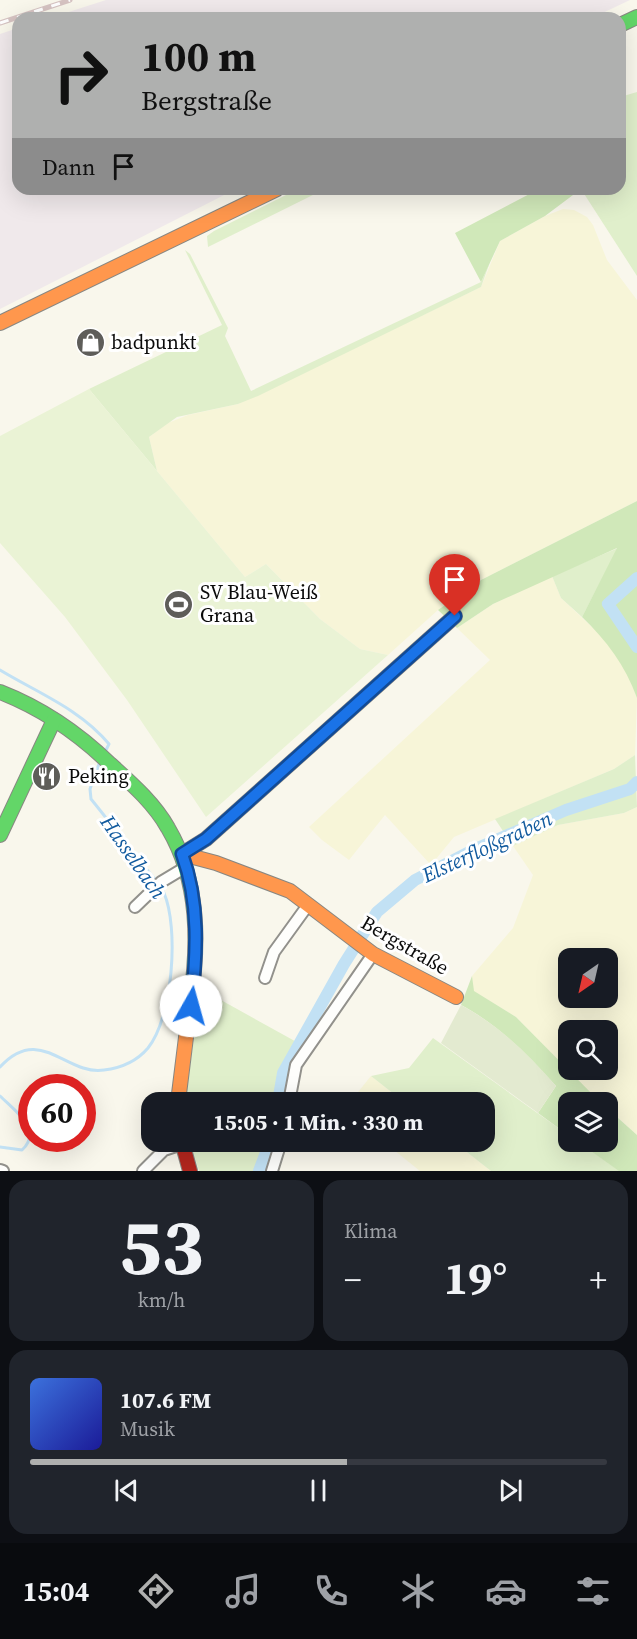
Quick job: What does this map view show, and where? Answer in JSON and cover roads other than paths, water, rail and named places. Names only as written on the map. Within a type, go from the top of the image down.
[{"type":"main road","points":[[0,323],[265,195]]},
{"type":"main road","points":[[184,860],[455,616]]},
{"type":"main road","points":[[0,692],[23,701],[54,720],[113,767],[159,814],[184,860],[195,913],[196,950],[178,1092]]},
{"type":"main road","points":[[0,835],[54,720]]},
{"type":"main road","name":"Bergstraße","points":[[184,860],[216,863],[290,891],[363,946],[456,997]]},
{"type":"main road","points":[[185,1152],[190,1171]]},
{"type":"street","points":[[135,907],[184,860]]},
{"type":"street","points":[[264,978],[274,952],[308,904]]},
{"type":"street","points":[[291,1092],[296,1065],[363,946]]},
{"type":"street","points":[[143,1171],[162,1152]]},
{"type":"street","points":[[272,1171],[278,1152]]},
{"type":"waterway","name":"Elsterfloßgraben","points":[[637,578],[608,604],[637,647]]},
{"type":"waterway","name":"Hasselbach","points":[[0,670],[72,711],[109,744],[106,750]]},
{"type":"waterway","name":"Hasselbach","points":[[0,1067],[14,1055],[28,1050],[40,1050],[90,1070],[116,1068],[144,1053],[156,1034],[163,1016],[171,972],[169,908],[159,885],[91,799],[90,789],[99,764]]},
{"type":"waterway","name":"Elsterfloßgraben","points":[[280,1092],[283,1073],[344,964],[377,912],[415,880],[473,850],[566,810],[630,789],[637,782]]},
{"type":"waterway","name":"Hasselbach","points":[[0,1096],[24,1120],[30,1135],[22,1150],[0,1147]]},
{"type":"waterway","name":"Elsterfloßgraben","points":[[259,1171],[266,1152]]},
{"type":"railway","points":[[33,12],[70,0]]},
{"type":"railway","points":[[0,23],[12,19]]},
{"type":"place","name":"badpunkt","points":[[90,342]]},
{"type":"place","name":"SV Blau-Weiß Grana","points":[[179,604]]},
{"type":"place","name":"Peking","points":[[47,776]]}]
